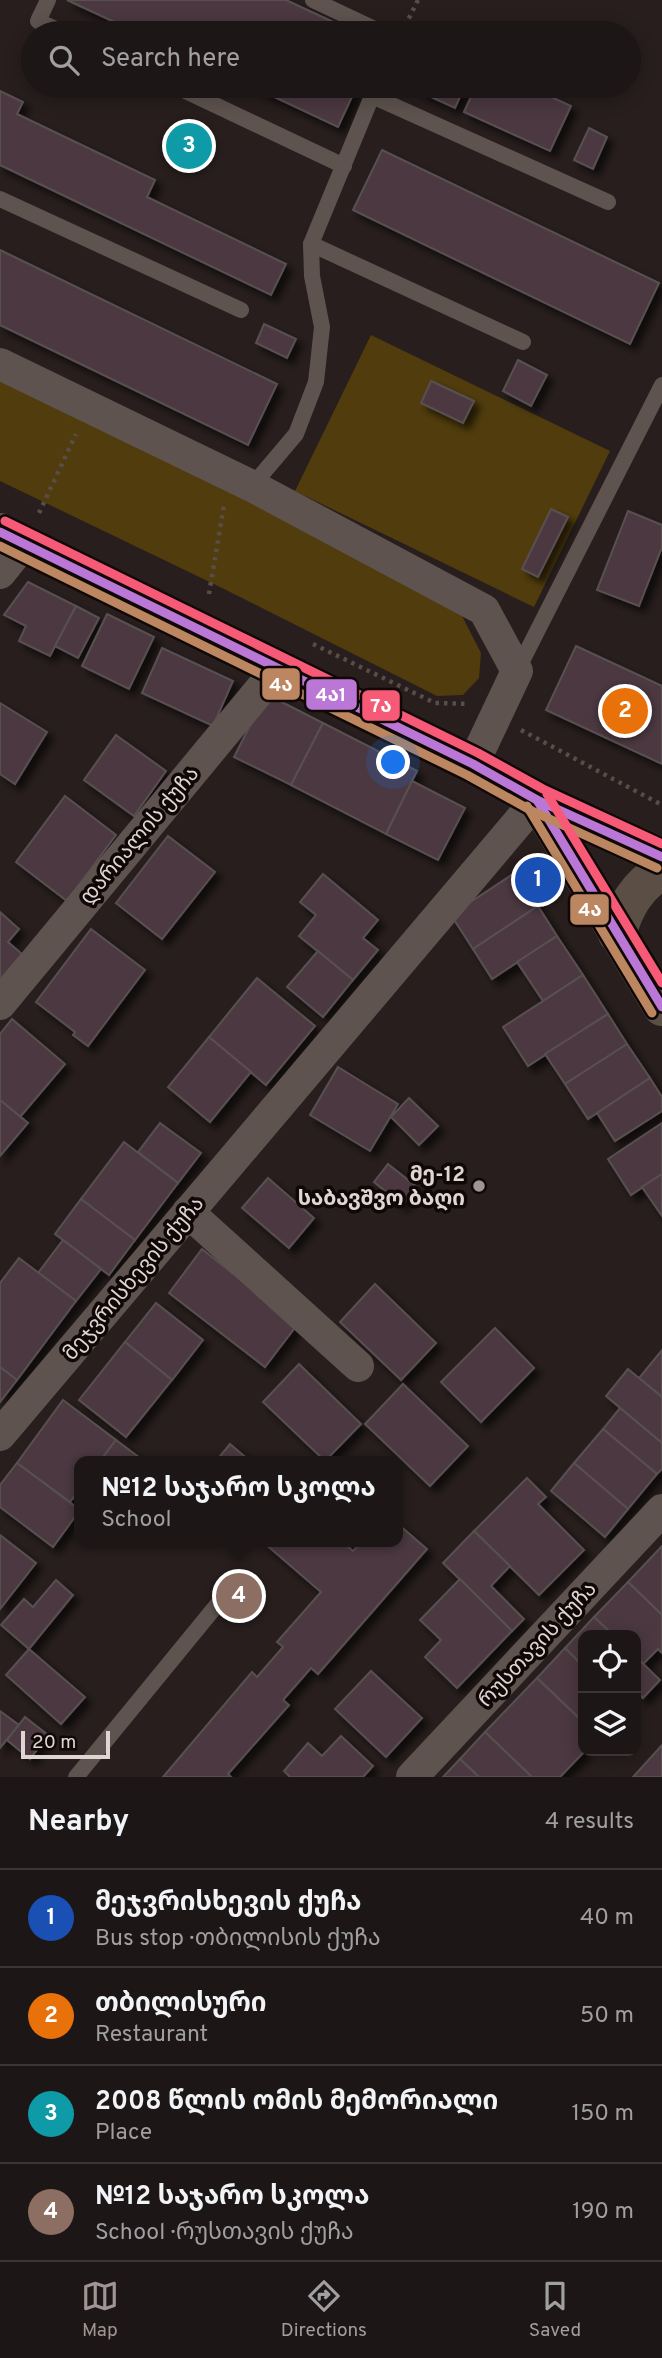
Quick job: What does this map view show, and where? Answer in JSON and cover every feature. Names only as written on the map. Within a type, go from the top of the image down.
[{"type":"main road","points":[[29,523],[279,667],[473,764],[537,800],[662,857]]},
{"type":"main road","points":[[537,800],[662,1007]]},
{"type":"main road","points":[[617,934],[625,909],[640,887],[662,871]]},
{"type":"street","points":[[0,363],[240,481],[484,610],[517,671],[473,764]]},
{"type":"street","points":[[0,573],[29,523]]},
{"type":"street","name":"დარიალის ქუჩა","points":[[0,1004],[279,667]]},
{"type":"street","name":"მეჯვრისხევის ქუჩა","points":[[0,1435],[537,800]]},
{"type":"street","points":[[188,1212],[358,1366]]},
{"type":"street","name":"რუსთავის ქუჩა","points":[[411,1777],[662,1510]]},
{"type":"lane","points":[[38,21],[48,0]]},
{"type":"lane","points":[[313,0],[358,21]]},
{"type":"lane","points":[[200,98],[344,166]]},
{"type":"lane","points":[[240,481],[296,434],[316,382],[322,327],[312,276],[311,244],[371,98]]},
{"type":"lane","points":[[389,98],[608,202]]},
{"type":"lane","points":[[0,199],[241,310]]},
{"type":"lane","points":[[311,244],[523,342]]},
{"type":"lane","points":[[517,671],[662,385]]},
{"type":"lane","points":[[76,1777],[221,1600]]},
{"type":"path","points":[[408,21],[418,0]]},
{"type":"path","points":[[29,523],[89,407]]},
{"type":"path","points":[[209,594],[240,481]]},
{"type":"path","points":[[197,588],[221,600]]},
{"type":"path","points":[[309,643],[435,704],[470,704],[662,805]]},
{"type":"shaded area","points":[[371,335],[610,451],[534,607],[295,491]]},
{"type":"shaded area","points":[[0,378],[233,488],[459,610],[481,653],[479,678],[463,695],[437,696],[0,481]]},
{"type":"building","points":[[67,0],[286,0],[331,21],[112,21]]},
{"type":"building","points":[[0,91],[23,102],[17,114],[155,180],[147,197],[286,264],[271,295],[0,165]]},
{"type":"building","points":[[276,98],[351,98],[338,127]]},
{"type":"building","points":[[433,98],[460,98],[455,108]]},
{"type":"building","points":[[470,98],[553,98],[571,106],[550,151],[464,112]]},
{"type":"building","points":[[589,128],[607,137],[593,169],[574,160]]},
{"type":"building","points":[[382,150],[659,283],[630,344],[353,210]]},
{"type":"building","points":[[0,250],[277,384],[248,445],[0,325]]},
{"type":"building","points":[[264,324],[296,339],[287,358],[256,343]]},
{"type":"building","points":[[518,360],[547,375],[531,406],[503,391]]},
{"type":"building","points":[[431,381],[474,401],[463,423],[421,403]]},
{"type":"building","points":[[551,509],[568,517],[538,577],[522,569]]},
{"type":"building","points":[[628,511],[662,525],[662,547],[639,606],[597,590]]},
{"type":"building","points":[[28,582],[76,606],[50,656],[19,641],[26,626],[4,615]]},
{"type":"building","points":[[76,606],[99,618],[78,658],[55,646]]},
{"type":"building","points":[[107,614],[154,637],[129,689],[82,666]]},
{"type":"building","points":[[576,646],[662,686],[662,764],[546,710]]},
{"type":"building","points":[[162,648],[233,681],[213,726],[142,693]]},
{"type":"building","points":[[266,694],[323,723],[291,785],[234,757]]},
{"type":"building","points":[[0,703],[47,732],[15,784],[0,774]]},
{"type":"building","points":[[323,723],[417,771],[386,834],[291,785]]},
{"type":"building","points":[[116,735],[166,771],[134,816],[84,780]]},
{"type":"building","points":[[412,781],[465,808],[438,860],[386,834]]},
{"type":"building","points":[[65,796],[116,835],[67,901],[16,862]]},
{"type":"building","points":[[168,836],[215,872],[162,939],[116,903]]},
{"type":"building","points":[[516,872],[538,906],[473,949],[451,915]]},
{"type":"building","points":[[323,874],[378,920],[363,938],[378,950],[353,980],[299,936],[316,915],[300,902]]},
{"type":"building","points":[[538,906],[557,936],[492,979],[473,949]]},
{"type":"building","points":[[0,912],[19,929],[8,942],[22,954],[0,980]]},
{"type":"building","points":[[91,929],[145,970],[88,1046],[73,1035],[75,1032],[36,1002]]},
{"type":"building","points":[[557,936],[583,975],[543,1001],[517,962]]},
{"type":"building","points":[[318,951],[353,980],[323,1017],[287,987]]},
{"type":"building","points":[[583,975],[608,1014],[528,1066],[503,1027]]},
{"type":"building","points":[[257,978],[315,1026],[266,1085],[209,1037]]},
{"type":"building","points":[[608,1014],[627,1044],[565,1084],[545,1054]]},
{"type":"building","points":[[12,1019],[65,1064],[20,1117],[0,1100],[0,1034]]},
{"type":"building","points":[[209,1037],[251,1072],[210,1122],[168,1087]]},
{"type":"building","points":[[627,1044],[650,1078],[588,1119],[565,1084]]},
{"type":"building","points":[[338,1067],[398,1104],[370,1151],[310,1115]]},
{"type":"building","points":[[650,1078],[662,1097],[662,1111],[615,1141],[597,1113]]},
{"type":"building","points":[[409,1098],[438,1126],[419,1145],[391,1117]]},
{"type":"building","points":[[0,1100],[28,1123],[0,1156]]},
{"type":"building","points":[[160,1123],[201,1153],[178,1183],[138,1152]]},
{"type":"building","points":[[662,1123],[662,1174],[631,1195],[608,1159]]},
{"type":"building","points":[[124,1142],[178,1183],[135,1240],[81,1199]]},
{"type":"building","points":[[388,1164],[417,1187],[402,1205],[374,1182]]},
{"type":"building","points":[[662,1174],[662,1216],[642,1187]]},
{"type":"building","points":[[268,1178],[314,1218],[289,1248],[242,1208]]},
{"type":"building","points":[[81,1199],[135,1240],[109,1275],[55,1234]]},
{"type":"building","points":[[63,1240],[101,1269],[76,1301],[38,1273]]},
{"type":"building","points":[[202,1249],[297,1325],[265,1367],[169,1293]]},
{"type":"building","points":[[19,1258],[76,1301],[17,1380],[0,1367],[0,1283]]},
{"type":"building","points":[[375,1284],[436,1343],[401,1380],[340,1322]]},
{"type":"building","points":[[156,1303],[203,1340],[172,1380],[125,1342]]},
{"type":"building","points":[[495,1328],[534,1368],[481,1422],[441,1382]]},
{"type":"building","points":[[125,1342],[172,1380],[126,1437],[79,1400]]},
{"type":"building","points":[[662,1350],[662,1397],[639,1378]]},
{"type":"building","points":[[299,1364],[361,1424],[330,1456],[320,1456],[263,1402]]},
{"type":"building","points":[[0,1367],[17,1380],[0,1402]]},
{"type":"building","points":[[628,1369],[662,1397],[662,1443],[606,1396]]},
{"type":"building","points":[[403,1384],[468,1446],[430,1486],[403,1460],[403,1456],[399,1456],[365,1424]]},
{"type":"building","points":[[63,1400],[116,1440],[104,1456],[74,1456],[74,1497],[70,1502],[17,1463]]},
{"type":"building","points":[[620,1408],[662,1443],[662,1469],[657,1474],[603,1429]]},
{"type":"building","points":[[603,1429],[657,1474],[628,1509],[574,1463]]},
{"type":"building","points":[[116,1440],[137,1456],[104,1456]]},
{"type":"building","points":[[230,1444],[244,1456],[220,1456]]},
{"type":"building","points":[[17,1463],[74,1506],[74,1518],[53,1547],[0,1507],[0,1485]]},
{"type":"building","points":[[574,1463],[628,1509],[605,1537],[551,1491]]},
{"type":"building","points":[[527,1478],[546,1497],[538,1504],[584,1550],[539,1595],[474,1531]]},
{"type":"building","points":[[403,1528],[427,1549],[318,1674],[311,1668],[283,1700],[289,1705],[228,1774],[231,1777],[163,1777],[252,1672],[257,1677],[283,1647],[277,1642],[321,1592],[269,1547],[349,1547],[353,1551],[357,1547],[403,1547]]},
{"type":"building","points":[[474,1531],[510,1566],[491,1586],[524,1619],[512,1631],[443,1563]]},
{"type":"building","points":[[0,1535],[36,1563],[0,1609]]},
{"type":"building","points":[[662,1546],[662,1615],[628,1582]]},
{"type":"building","points":[[460,1579],[512,1631],[457,1688],[425,1657],[441,1640],[420,1620]]},
{"type":"building","points":[[56,1580],[73,1595],[29,1649],[1,1625],[24,1599],[33,1607]]},
{"type":"building","points":[[628,1582],[662,1615],[662,1653],[658,1649],[643,1664],[641,1630],[608,1630],[594,1617]]},
{"type":"building","points":[[594,1617],[608,1630],[582,1630]]},
{"type":"building","points":[[578,1634],[578,1661],[565,1648]]},
{"type":"building","points":[[565,1648],[578,1661],[578,1717],[537,1678]]},
{"type":"building","points":[[29,1649],[85,1697],[61,1724],[6,1675]]},
{"type":"building","points":[[641,1662],[660,1680],[643,1698],[641,1696]]},
{"type":"building","points":[[371,1671],[422,1718],[386,1757],[335,1709]]},
{"type":"building","points":[[537,1678],[578,1717],[578,1756],[580,1756],[560,1777],[532,1777],[485,1732]]},
{"type":"building","points":[[0,1711],[19,1725],[0,1748]]},
{"type":"building","points":[[25,1717],[48,1735],[30,1759],[7,1740]]},
{"type":"building","points":[[485,1732],[532,1777],[479,1777],[460,1759]]},
{"type":"building","points":[[341,1736],[373,1766],[363,1777],[290,1777],[284,1771],[308,1743],[322,1756]]},
{"type":"building","points":[[662,1745],[662,1777],[633,1777]]},
{"type":"building","points":[[460,1759],[479,1777],[443,1777]]},
{"type":"transit line","name":"7ა","points":[[5,521],[478,753],[543,789],[662,844]]},
{"type":"transit line","name":"4ა1","points":[[0,532],[473,764],[537,800],[662,857]]},
{"type":"transit line","name":"4ა","points":[[0,546],[467,775],[532,811],[657,868]]},
{"type":"transit line","name":"7ა","points":[[547,794],[662,983]]},
{"type":"transit line","name":"4ა1","points":[[537,800],[662,1007]]},
{"type":"transit line","name":"4ა","points":[[527,806],[652,1013]]},
{"type":"place","name":"2008 წლის ომის მემორიალი","points":[[189,146]]},
{"type":"place","name":"თბილისური","points":[[625,711]]},
{"type":"place","name":"მეჯვრისხევის ქუჩა","points":[[538,880]]},
{"type":"place","name":"მე-12 საბავშვო ბაღი","points":[[479,1186]]},
{"type":"place","name":"№12 საჯარო სკოლა","points":[[239,1596]]}]
